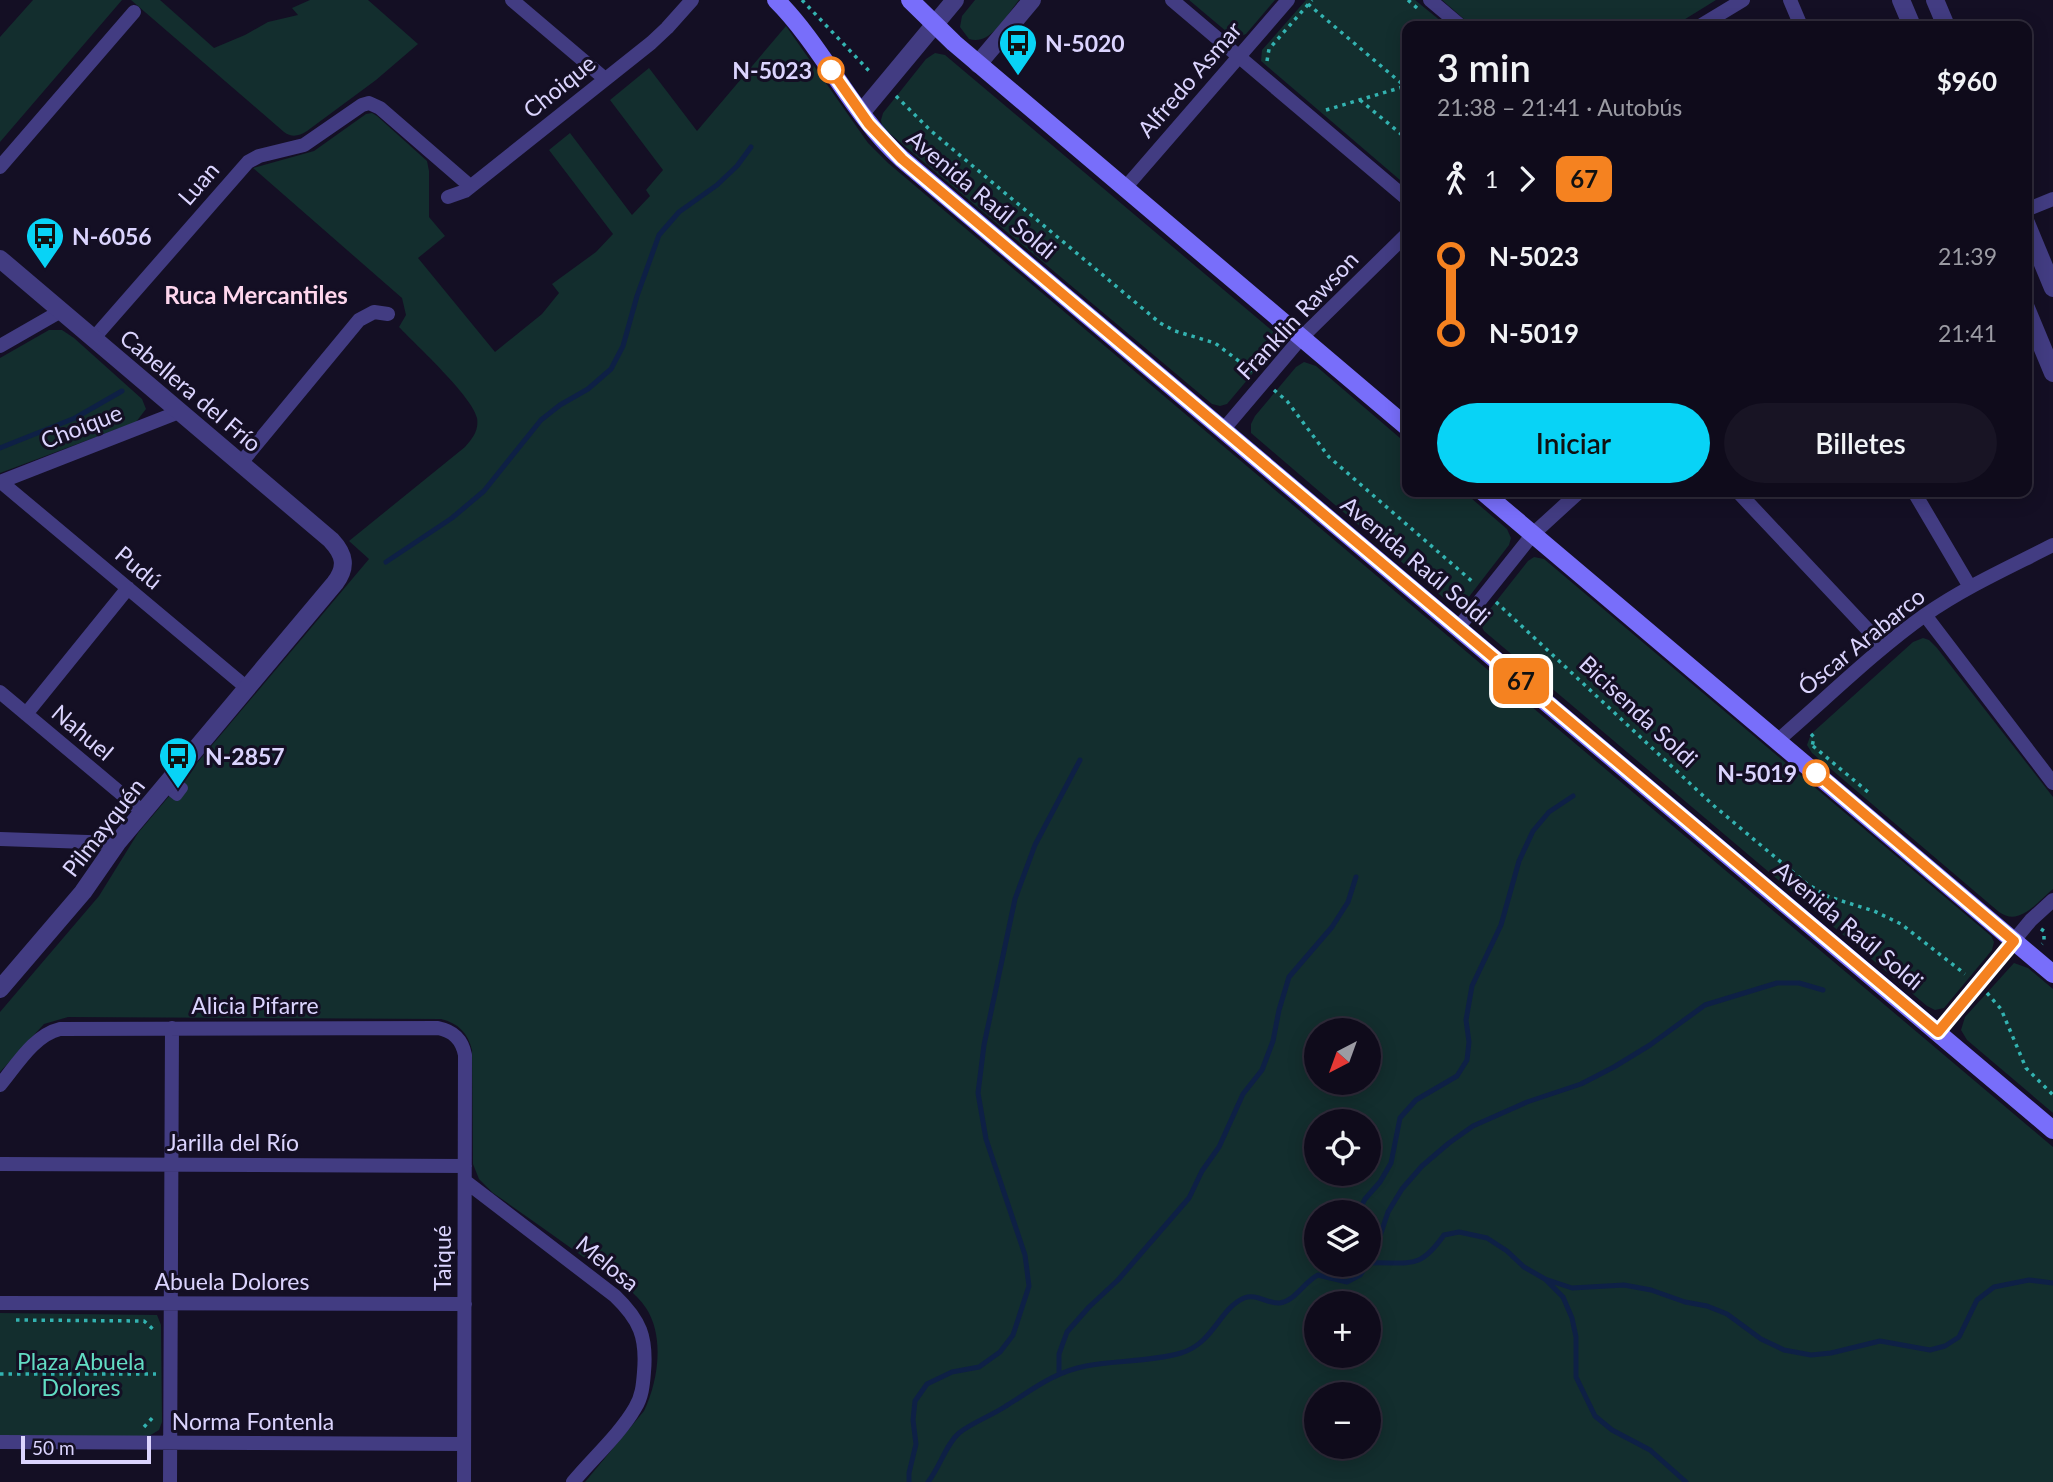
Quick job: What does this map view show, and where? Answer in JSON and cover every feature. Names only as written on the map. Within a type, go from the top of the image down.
[{"type":"main road","name":"Avenida Raúl Soldi","points":[[776,0],[800,27],[876,134],[902,159],[2053,1130]]},
{"type":"main road","points":[[910,0],[978,64],[1402,423]]},
{"type":"main road","points":[[1489,497],[2053,974]]},
{"type":"street","points":[[512,0],[604,78]]},
{"type":"street","name":"Choique","points":[[448,197],[459,194],[470,186],[662,34],[692,0]]},
{"type":"street","points":[[861,113],[955,0]]},
{"type":"street","points":[[978,64],[1032,0]]},
{"type":"street","points":[[1172,0],[1402,195]]},
{"type":"street","name":"Alfredo Asmar","points":[[1125,188],[1287,0]]},
{"type":"street","points":[[1430,0],[1455,21]]},
{"type":"street","points":[[1708,21],[1743,0]]},
{"type":"street","points":[[1790,0],[1799,21]]},
{"type":"street","points":[[1901,0],[1910,21]]},
{"type":"street","points":[[1936,0],[1944,21]]},
{"type":"street","points":[[0,167],[134,12]]},
{"type":"street","name":"Luan","points":[[93,339],[248,162],[259,156],[304,145],[362,104],[369,103],[380,108],[470,186]]},
{"type":"street","points":[[2032,208],[2053,199]]},
{"type":"street","points":[[2032,237],[2053,288]]},
{"type":"street","name":"Franklin Rawson","points":[[1223,430],[1301,338],[1402,239]]},
{"type":"street","name":"Cabellera del Frío","points":[[0,259],[331,540],[344,562]]},
{"type":"street","points":[[0,346],[61,311]]},
{"type":"street","points":[[240,464],[359,320],[374,312],[388,314]]},
{"type":"street","points":[[2032,322],[2053,373]]},
{"type":"street","name":"Choique","points":[[0,482],[179,412]]},
{"type":"street","name":"Pudú","points":[[0,482],[247,688]]},
{"type":"street","points":[[1458,628],[1533,534],[1574,497]]},
{"type":"street","points":[[1743,497],[1884,647]]},
{"type":"street","points":[[1917,497],[1970,587]]},
{"type":"street","name":"Óscar Arabarco","points":[[1777,741],[1884,647],[1925,615],[1970,587],[2053,545]]},
{"type":"street","name":"Pilmayquén","points":[[3,978],[83,892],[117,843],[335,583],[344,562]]},
{"type":"street","points":[[26,714],[128,588]]},
{"type":"street","points":[[1925,615],[2053,783]]},
{"type":"street","name":"Nahuel","points":[[0,692],[144,812]]},
{"type":"street","points":[[0,839],[117,843]]},
{"type":"street","points":[[1938,1032],[2014,941],[2053,900]]},
{"type":"street","name":"Alicia Pifarre","points":[[0,1085],[37,1042],[51,1031],[68,1028],[438,1028],[457,1037]]},
{"type":"street","points":[[170,1482],[172,1028]]},
{"type":"street","name":"Taiqué","points":[[457,1037],[465,1055],[464,1482]]},
{"type":"street","name":"Jarilla del Río","points":[[0,1164],[172,1165],[465,1174]]},
{"type":"street","name":"Melosa","points":[[465,1174],[615,1296],[627,1308],[641,1330],[646,1353],[642,1390],[636,1406],[573,1482]]},
{"type":"street","name":"Abuela Dolores","points":[[0,1303],[465,1304]]},
{"type":"street","name":"Norma Fontenla","points":[[0,1442],[464,1444]]},
{"type":"path","points":[[802,0],[873,75]]},
{"type":"path","points":[[1270,64],[1266,59],[1268,51],[1310,2],[1402,83]]},
{"type":"path","points":[[1334,118],[1324,110],[1402,88]]},
{"type":"path","points":[[896,97],[931,131],[1160,323],[1175,331],[1214,343],[1253,372]]},
{"type":"path","points":[[1359,100],[1402,135]]},
{"type":"path","points":[[1276,392],[1287,401],[1337,465],[1477,586]]},
{"type":"path","name":"Bicisenda Soldi","points":[[1496,602],[1713,805],[1807,884],[1829,897],[1874,911],[1901,923],[1970,978]]},
{"type":"path","points":[[1809,750],[1813,746],[1814,737],[1811,734]]},
{"type":"path","points":[[2039,927],[2044,931],[2044,942],[2041,946]]},
{"type":"path","points":[[1987,993],[2001,1009],[2026,1068],[2053,1095]]},
{"type":"path","points":[[13,1320],[144,1321],[156,1335]]},
{"type":"path","points":[[0,1374],[156,1374],[156,1387]]},
{"type":"green space","points":[[33,0],[122,0],[0,142],[0,37]]},
{"type":"green space","points":[[131,0],[160,0],[214,48],[268,22],[298,15],[292,8],[310,0],[368,0],[418,44],[376,80],[307,131],[293,136],[284,132]]},
{"type":"green space","points":[[975,0],[1019,0],[991,34],[977,40],[969,39],[960,27],[962,16]]},
{"type":"green space","points":[[1189,0],[1275,0],[1246,34],[1239,37],[1227,32]]},
{"type":"green space","points":[[1306,0],[1415,0],[1441,21],[1402,21],[1402,182],[1261,61],[1262,50]]},
{"type":"green space","points":[[1442,0],[1716,0],[1682,21],[1466,21]]},
{"type":"green space","points":[[786,26],[868,143],[888,163],[2053,1147],[2053,1482],[585,1482],[644,1411],[656,1373],[656,1332],[646,1308],[627,1288],[493,1193],[479,1179],[473,1164],[472,1050],[465,1034],[457,1026],[441,1019],[68,1017],[44,1024],[0,1072],[0,1012],[99,896],[138,833],[369,559],[349,541],[465,447],[476,430],[477,418],[465,397],[399,327],[406,315],[402,298],[253,168],[314,151],[366,114],[377,116],[427,161],[429,217],[445,236],[418,258],[495,352],[542,314],[559,293],[552,284],[596,252],[613,234],[549,150],[570,133],[632,215],[650,196],[646,190],[663,170],[610,100],[649,68],[697,131]]},
{"type":"green space","points":[[935,53],[945,55],[1275,333],[1277,341],[1274,348],[1227,404],[1212,404],[882,127],[883,113],[926,59]]},
{"type":"green space","points":[[49,330],[62,330],[74,338],[142,399],[146,409],[136,422],[0,473],[0,358]]},
{"type":"green space","points":[[1304,362],[1316,366],[1402,440],[1402,497],[1470,497],[1507,529],[1511,538],[1509,545],[1465,602],[1454,604],[1446,600],[1251,433],[1255,416],[1296,367]]},
{"type":"green space","points":[[1534,557],[1544,559],[1991,936],[1994,942],[1992,950],[1944,1008],[1935,1010],[1927,1006],[1484,631],[1481,625],[1483,618]]},
{"type":"green space","points":[[1923,638],[1937,648],[2053,797],[2053,889],[2021,915],[2014,917],[1999,912],[1812,753],[1807,745],[1811,734],[1913,642]]},
{"type":"green space","points":[[2014,963],[2028,968],[2053,989],[2053,1113],[1967,1040],[1961,1030],[1965,1017]]},
{"type":"green space","name":"Plaza Abuela Dolores","points":[[0,1313],[157,1315],[161,1325],[162,1422],[159,1430],[149,1436],[0,1436]]},
{"type":"waterway","points":[[386,562],[452,518],[484,491],[541,420],[588,389],[611,369],[623,346],[637,296],[659,235],[679,212],[717,185],[737,166],[751,147]]},
{"type":"waterway","points":[[0,448],[75,418],[122,391]]},
{"type":"waterway","points":[[909,1482],[916,1444],[913,1420],[915,1401],[927,1384],[952,1372],[979,1367],[1000,1352],[1013,1335],[1029,1286],[1025,1255],[986,1139],[978,1093],[984,1045],[1015,899],[1035,845],[1080,760]]},
{"type":"waterway","points":[[1364,1200],[1380,1182],[1391,1163],[1400,1118],[1416,1100],[1457,1076],[1467,1060],[1469,1042],[1466,1020],[1472,986],[1501,925],[1519,861],[1533,831],[1549,812],[1573,796]]},
{"type":"waterway","points":[[1059,1373],[1059,1354],[1067,1332],[1118,1280],[1189,1198],[1202,1171],[1219,1147],[1243,1094],[1262,1070],[1273,1041],[1289,977],[1332,927],[1348,902],[1356,877]]},
{"type":"waterway","points":[[1381,1233],[1388,1212],[1402,1189],[1422,1166],[1473,1126],[1527,1102],[1581,1084],[1614,1067],[1705,1005],[1777,983],[1799,983],[1823,990]]},
{"type":"waterway","points":[[1381,1263],[1419,1260],[1427,1255],[1444,1235],[1459,1232],[1487,1238],[1507,1251],[1524,1267],[1545,1279],[1572,1288],[1624,1285],[1651,1290],[1727,1314],[1761,1339],[1784,1350],[1811,1355],[1880,1341],[1930,1350],[1945,1346],[1959,1337],[1977,1300],[1994,1287],[2029,1280],[2053,1283]]},
{"type":"waterway","points":[[928,1482],[950,1443],[959,1433],[1053,1377],[1086,1366],[1181,1353],[1201,1342],[1235,1303],[1249,1297],[1285,1302],[1315,1277]]},
{"type":"waterway","points":[[1326,1277],[1347,1282],[1356,1277]]},
{"type":"waterway","points":[[1546,1280],[1563,1297],[1572,1318],[1576,1337],[1576,1377],[1595,1416],[1612,1430],[1650,1450],[1686,1482]]},
{"type":"bus line","name":"67","points":[[831,70],[869,124],[902,159],[1938,1032],[2014,941],[1816,773]]},
{"type":"place","name":"N-5023","points":[[831,70]]},
{"type":"place","name":"N-5020","points":[[1018,77]]},
{"type":"place","name":"N-6056","points":[[45,270]]},
{"type":"place","name":"N-5019","points":[[1816,773]]},
{"type":"place","name":"N-2857","points":[[178,790]]},
{"type":"district","name":"Ruca Mercantiles","points":[[256,294]]}]
